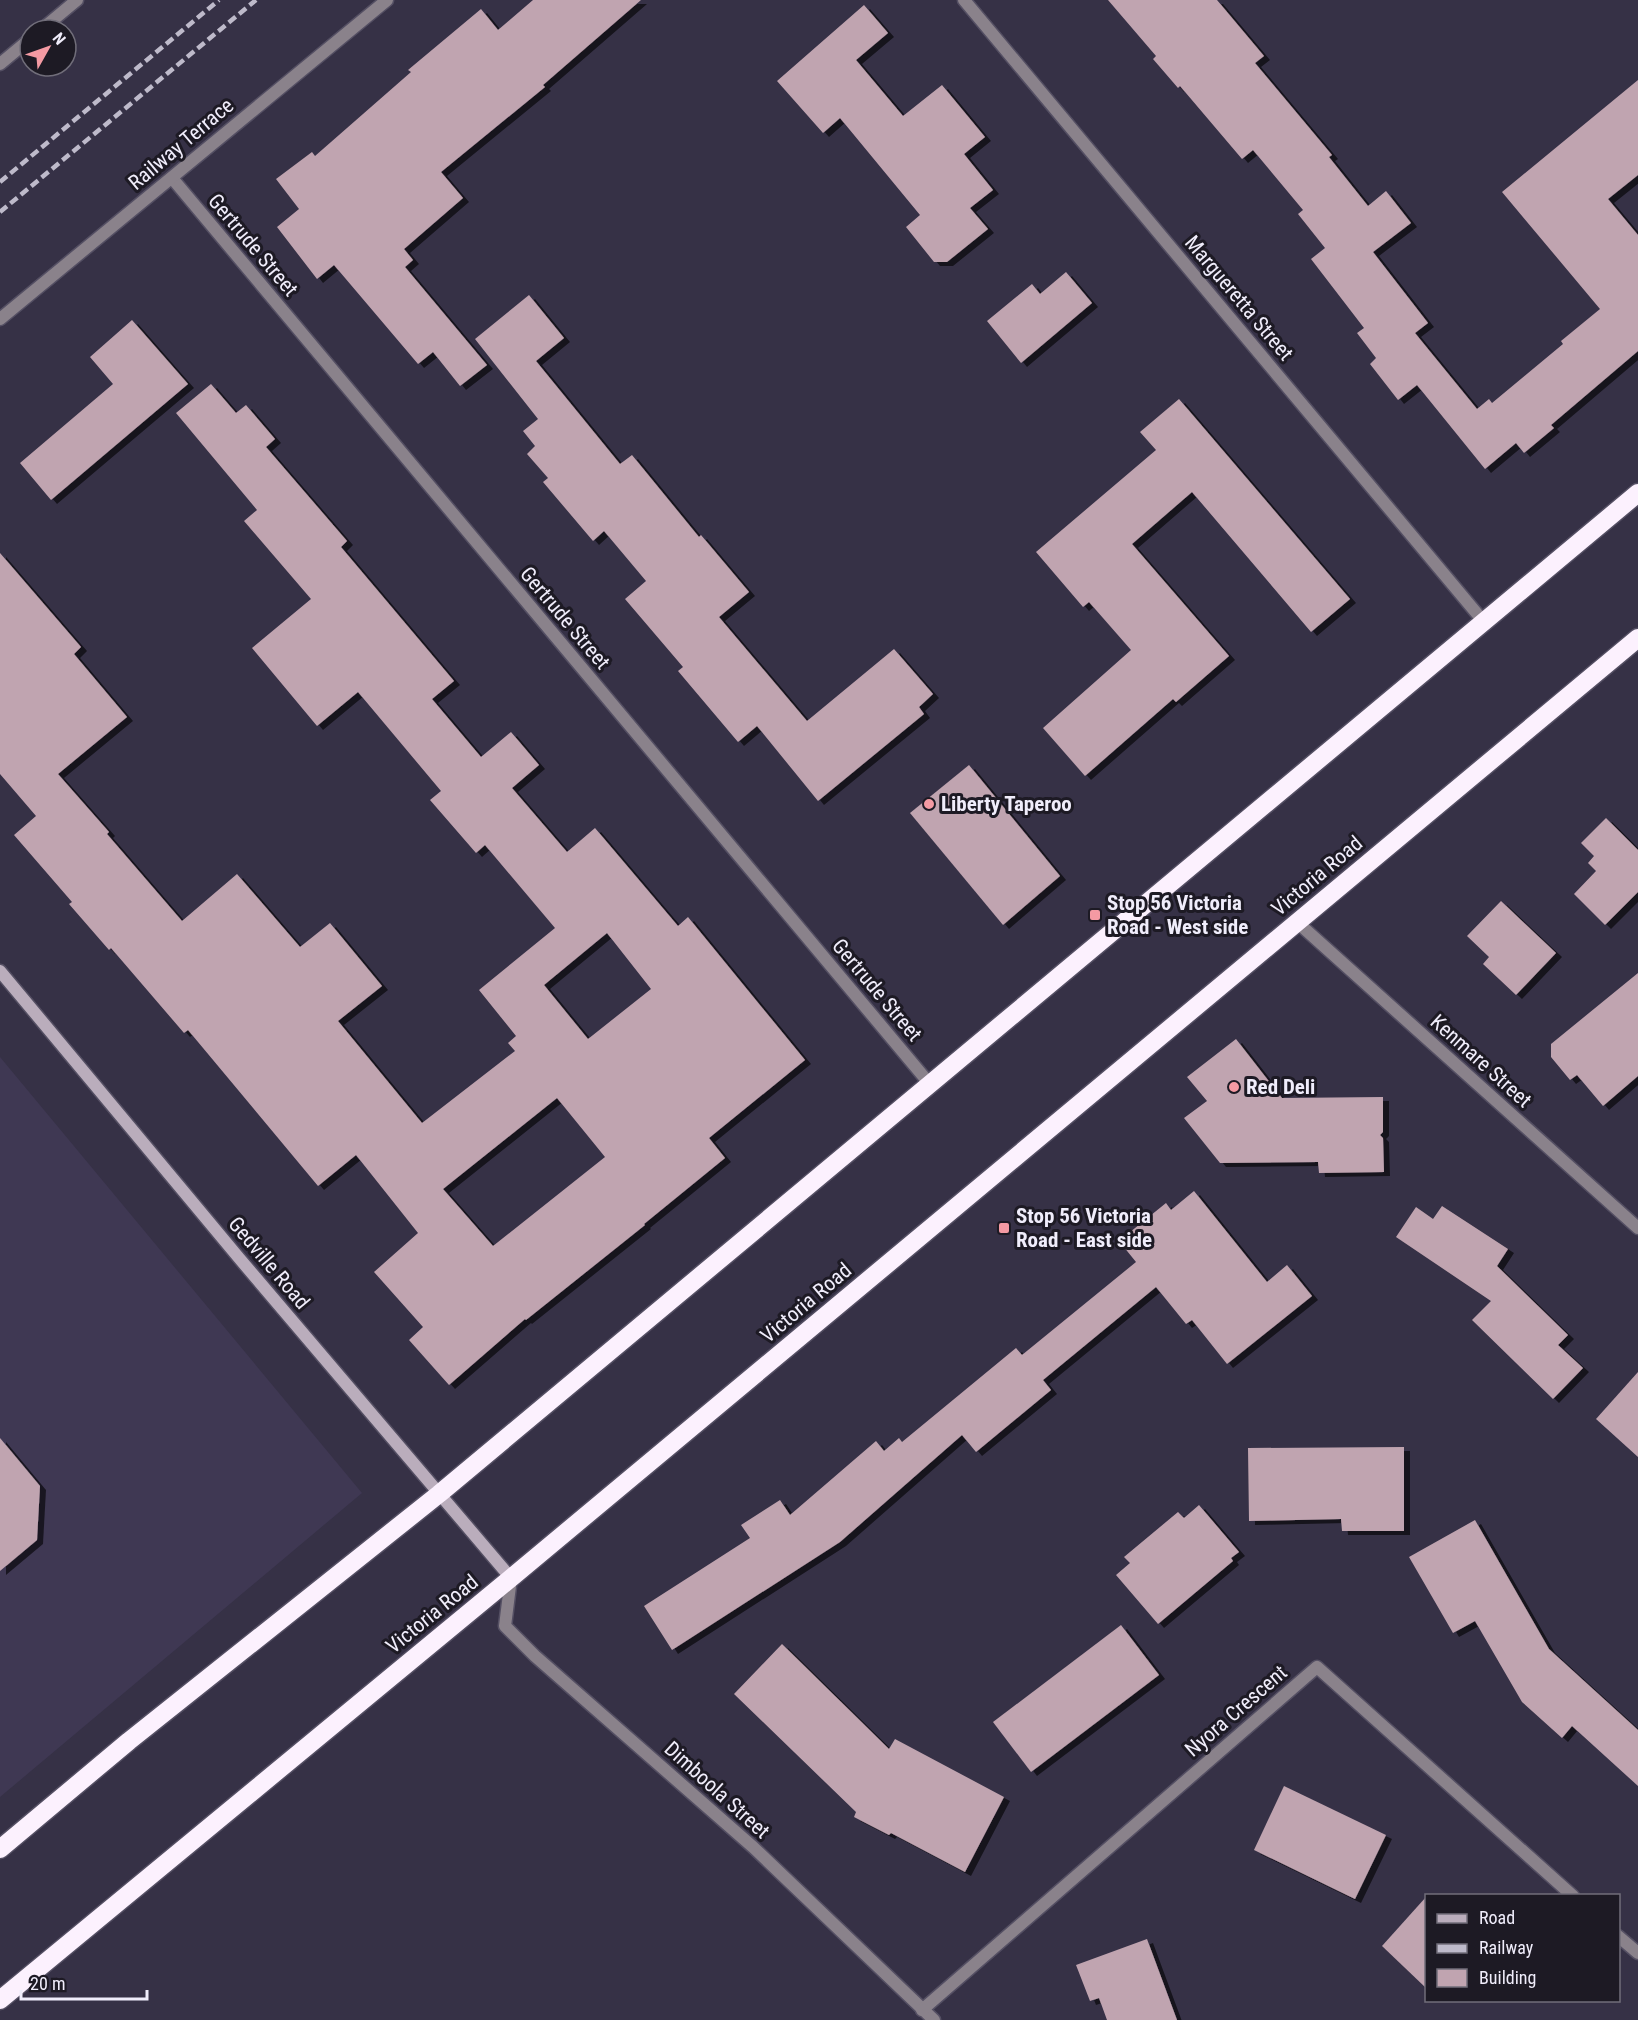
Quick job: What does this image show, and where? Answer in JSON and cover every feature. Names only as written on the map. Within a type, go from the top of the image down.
[{"type":"highway","points":[[0,1849],[129,1741],[439,1494],[1638,493]]},
{"type":"highway","name":"Victoria Road","points":[[0,2000],[511,1578],[1638,638]]},
{"type":"street","points":[[55,18],[77,0]]},
{"type":"street","name":"Railway Terrace","points":[[0,319],[387,0]]},
{"type":"street","name":"Margueretta Street","points":[[964,0],[1484,622]]},
{"type":"street","points":[[0,64],[18,49]]},
{"type":"street","name":"Gertrude Street","points":[[171,178],[929,1083]]},
{"type":"street","name":"Kenmare Street","points":[[1298,922],[1638,1228]]},
{"type":"street","name":"Gedville Road","points":[[0,971],[511,1578]]},
{"type":"street","name":"Dimboola Street","points":[[511,1578],[505,1626],[753,1847],[934,2020]]},
{"type":"street","name":"Nyora Crescent","points":[[922,2010],[1317,1667],[1571,1894]]},
{"type":"street","points":[[1620,1938],[1638,1953]]},
{"type":"shaded area","points":[[0,1057],[362,1493],[0,1797]]},
{"type":"building","points":[[533,0],[641,0],[543,85],[545,87],[441,172],[463,198],[404,249],[413,260],[405,267],[487,365],[460,386],[433,352],[418,364],[334,265],[317,279],[277,227],[299,209],[276,179],[312,152],[315,156],[411,72],[408,70],[481,9],[498,30]]},
{"type":"building","points":[[1108,0],[1217,0],[1264,56],[1255,63],[1332,155],[1329,157],[1368,206],[1386,191],[1411,223],[1373,252],[1428,323],[1415,333],[1477,409],[1489,399],[1492,403],[1563,344],[1561,341],[1600,309],[1502,192],[1638,80],[1638,175],[1608,199],[1638,235],[1638,351],[1551,425],[1554,428],[1524,453],[1516,443],[1485,469],[1417,385],[1398,400],[1370,364],[1376,358],[1357,333],[1364,328],[1311,259],[1325,248],[1298,214],[1303,210],[1253,150],[1242,159],[1180,86],[1178,88],[1153,59],[1156,56]]},
{"type":"building","points":[[864,5],[888,33],[856,60],[903,116],[942,85],[985,137],[964,154],[993,190],[970,208],[988,229],[947,262],[934,262],[906,227],[920,215],[840,118],[823,133],[777,81]]},
{"type":"building","points":[[1066,272],[1092,303],[1021,363],[987,321],[1032,284],[1040,294]]},
{"type":"building","points":[[529,295],[564,338],[536,361],[620,464],[632,455],[699,537],[701,535],[749,592],[719,617],[807,721],[894,649],[933,694],[919,707],[924,714],[818,801],[757,726],[738,742],[678,671],[683,667],[625,599],[646,581],[604,531],[593,541],[543,482],[548,478],[527,454],[535,446],[523,431],[538,419],[475,339]]},
{"type":"building","points":[[132,320],[188,384],[51,500],[20,463],[113,384],[90,357]]},
{"type":"building","points":[[211,384],[236,413],[246,405],[275,439],[266,447],[347,541],[341,547],[454,681],[432,699],[481,757],[511,732],[539,765],[512,788],[567,852],[595,828],[678,926],[688,917],[805,1060],[709,1138],[725,1158],[645,1225],[525,1319],[449,1385],[409,1340],[423,1327],[374,1272],[418,1233],[356,1155],[318,1186],[188,1030],[184,1033],[111,948],[109,950],[69,904],[72,902],[14,835],[36,816],[0,774],[0,553],[81,647],[74,654],[127,717],[58,774],[182,921],[237,874],[300,947],[330,923],[382,986],[338,1021],[422,1123],[515,1051],[508,1043],[516,1036],[479,990],[555,928],[485,845],[476,853],[430,800],[441,791],[358,692],[317,726],[252,648],[311,599],[244,521],[257,510],[176,413]],"holes":[[[607,933],[651,989],[588,1039],[544,985]],[[557,1098],[605,1157],[493,1246],[443,1189]]]},
{"type":"building","points":[[1179,399],[1350,599],[1311,632],[1192,492],[1132,544],[1229,656],[1176,702],[1173,699],[1085,776],[1043,728],[1131,650],[1089,602],[1083,607],[1036,552],[1156,450],[1140,432]]},
{"type":"building","points":[[969,765],[1060,876],[1003,925],[910,813]]},
{"type":"building","points":[[1606,818],[1638,850],[1638,892],[1605,925],[1574,894],[1596,871],[1588,863],[1594,856],[1581,843]]},
{"type":"building","points":[[1501,901],[1556,953],[1516,995],[1483,964],[1489,957],[1467,936]]},
{"type":"building","points":[[1638,973],[1638,1076],[1603,1106],[1577,1075],[1570,1080],[1551,1057],[1551,1044]]},
{"type":"building","points":[[1236,1039],[1282,1098],[1383,1097],[1383,1132],[1380,1135],[1383,1138],[1384,1172],[1319,1173],[1318,1162],[1220,1163],[1184,1118],[1207,1101],[1187,1077]]},
{"type":"building","points":[[1194,1191],[1267,1282],[1287,1265],[1312,1296],[1227,1364],[1192,1320],[1186,1324],[1156,1287],[1043,1380],[1051,1390],[976,1452],[962,1435],[840,1542],[672,1650],[644,1606],[750,1538],[741,1525],[780,1500],[790,1515],[876,1441],[884,1451],[899,1438],[902,1442],[1016,1348],[1022,1355],[1136,1262],[1119,1241],[1166,1203],[1171,1210]]},
{"type":"building","points":[[1442,1206],[1508,1249],[1497,1266],[1568,1335],[1558,1345],[1583,1368],[1553,1399],[1472,1320],[1491,1301],[1396,1237],[1416,1207],[1433,1219]]},
{"type":"building","points":[[1638,1372],[1638,1457],[1596,1419]]},
{"type":"building","points":[[0,1438],[40,1486],[37,1540],[0,1571]]},
{"type":"building","points":[[1404,1447],[1404,1531],[1342,1531],[1341,1519],[1249,1521],[1248,1448]]},
{"type":"building","points":[[1199,1505],[1239,1552],[1231,1558],[1233,1561],[1158,1624],[1116,1575],[1130,1563],[1124,1557],[1178,1512],[1184,1518]]},
{"type":"building","points":[[1475,1520],[1549,1649],[1638,1730],[1638,1786],[1572,1726],[1562,1738],[1522,1702],[1475,1621],[1453,1633],[1409,1557]]},
{"type":"building","points":[[1121,1625],[1159,1675],[1031,1772],[993,1722]]},
{"type":"building","points":[[782,1644],[889,1749],[895,1739],[1004,1797],[965,1872],[891,1833],[889,1835],[854,1817],[856,1812],[734,1694]]},
{"type":"building","points":[[1284,1786],[1386,1835],[1355,1899],[1254,1850]]},
{"type":"building","points":[[1425,1898],[1425,1987],[1382,1946]]},
{"type":"building","points":[[1147,1939],[1177,2020],[1107,2020],[1099,1998],[1090,2001],[1076,1965]]},
{"type":"railway","points":[[0,182],[219,0]]},
{"type":"railway","points":[[0,212],[256,0]]},
{"type":"place","name":"Liberty Taperoo","points":[[929,804]]},
{"type":"place","name":"Stop 56 Victoria Road - West side","points":[[1095,915]]},
{"type":"place","name":"Red Deli","points":[[1234,1087]]},
{"type":"place","name":"Stop 56 Victoria Road - East side","points":[[1004,1228]]}]
